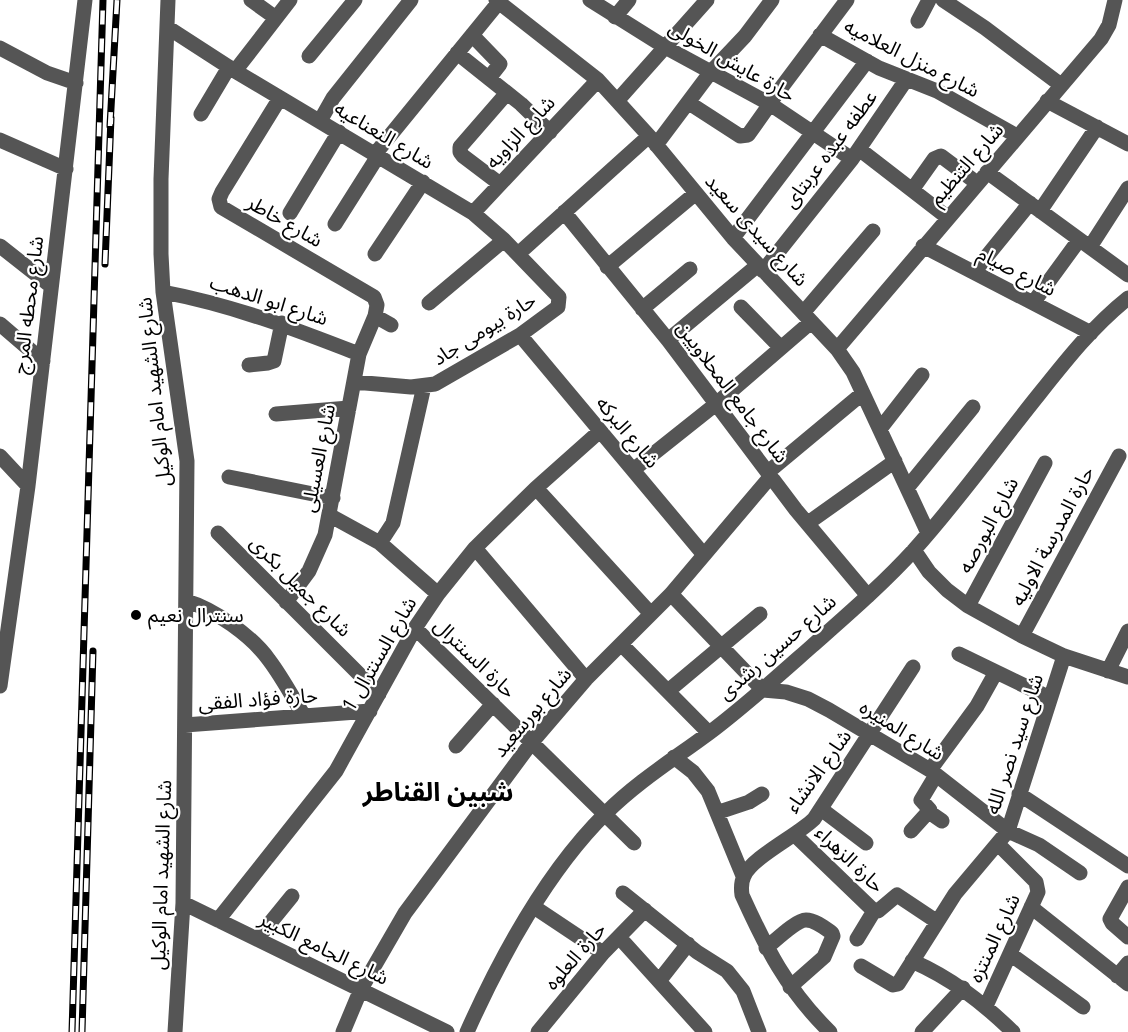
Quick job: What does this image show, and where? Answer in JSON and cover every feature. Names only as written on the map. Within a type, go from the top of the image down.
[{"type":"street","name":"شارع الشهيد امام الوكيل","points":[[168,0],[160,217],[163,292],[187,461],[183,903],[176,1032]]},
{"type":"street","points":[[251,0],[276,18]]},
{"type":"street","points":[[201,114],[232,69],[290,0]]},
{"type":"street","points":[[309,56],[355,0]]},
{"type":"street","points":[[320,121],[341,88],[411,0]]},
{"type":"street","name":"حارة عايش الخولى","points":[[590,0],[665,47],[770,104],[814,133],[856,154],[912,190],[947,217]]},
{"type":"street","points":[[615,17],[629,0]]},
{"type":"street","points":[[617,101],[707,0]]},
{"type":"street","points":[[518,254],[564,212],[652,141],[689,103],[710,73],[745,36],[772,0]]},
{"type":"street","points":[[689,103],[737,135],[748,135],[847,0]]},
{"type":"street","points":[[918,21],[929,0]]},
{"type":"street","points":[[943,0],[985,28],[1061,85]]},
{"type":"street","name":"شارع التنظيم","points":[[837,349],[947,217],[1101,39],[1109,25],[1115,0]]},
{"type":"street","name":"شارع محطه المرج","points":[[0,686],[5,604],[28,486],[84,1]]},
{"type":"street","points":[[335,224],[376,155],[498,1]]},
{"type":"street","name":"شارع سيدى سعيد","points":[[498,1],[598,80],[733,238],[837,349],[853,372],[928,533]]},
{"type":"street","name":"شارع النعناعيه","points":[[167,27],[232,69],[473,213],[518,254],[556,293],[560,302]]},
{"type":"street","points":[[472,35],[500,64],[489,78]]},
{"type":"street","name":"شارع منزل العلاميه","points":[[820,35],[906,80],[937,91],[1017,136]]},
{"type":"street","points":[[0,48],[47,73],[76,83]]},
{"type":"street","points":[[457,53],[507,93],[550,132]]},
{"type":"street","points":[[733,238],[867,61]]},
{"type":"street","name":"شارع الزاويه","points":[[473,213],[598,80]]},
{"type":"street","name":"عطفه عبده عربتاى","points":[[668,340],[761,268],[856,154],[906,80]]},
{"type":"street","points":[[500,184],[464,156],[460,152],[460,147],[507,93]]},
{"type":"street","name":"شارع خاطر","points":[[280,98],[222,192],[219,199],[221,207],[374,297],[377,305],[375,316]]},
{"type":"street","points":[[1047,101],[1128,144]]},
{"type":"street","points":[[974,272],[1035,207],[1096,128]]},
{"type":"street","points":[[290,213],[339,132]]},
{"type":"street","points":[[0,140],[66,169]]},
{"type":"street","points":[[912,190],[934,159],[940,156],[1035,207],[1128,275]]},
{"type":"street","points":[[375,254],[423,182]]},
{"type":"street","points":[[1033,303],[1128,188]]},
{"type":"street","points":[[607,267],[696,193]]},
{"type":"street","name":"شارع جامع المحلاويين","points":[[564,212],[668,340],[808,523],[868,596]]},
{"type":"street","points":[[633,470],[716,404],[781,348],[873,231]]},
{"type":"street","points":[[429,303],[504,240]]},
{"type":"street","points":[[0,246],[51,286]]},
{"type":"street","name":"شارع صيام","points":[[923,246],[1091,333]]},
{"type":"street","points":[[642,309],[690,269]]},
{"type":"street","name":"شارع ابو الدهب","points":[[163,292],[219,304],[282,323],[360,354]]},
{"type":"street","name":"شارع حسين رشدى","points":[[467,1032],[498,967],[534,907],[566,858],[605,814],[639,783],[709,733],[763,690],[868,596],[914,550],[1062,366],[1111,311],[1128,298]]},
{"type":"street","name":"حارة بيومى جاد","points":[[354,382],[424,386],[446,379],[520,335],[558,306],[560,302]]},
{"type":"street","points":[[741,307],[781,348]]},
{"type":"street","points":[[375,316],[391,325]]},
{"type":"street","name":"شارع العسيلى","points":[[286,602],[309,571],[325,535],[360,354],[375,316]]},
{"type":"street","points":[[249,365],[274,361],[282,323]]},
{"type":"street","points":[[0,324],[43,361]]},
{"type":"street","name":"شارع البركه","points":[[520,335],[704,555]]},
{"type":"street","points":[[880,429],[922,375]]},
{"type":"street","points":[[380,543],[393,523],[424,386]]},
{"type":"street","name":"شارع بورسعيد","points":[[343,1032],[361,989],[405,913],[532,742],[586,679],[671,594],[770,474],[863,393]]},
{"type":"street","points":[[907,488],[973,407]]},
{"type":"street","points":[[276,414],[349,408]]},
{"type":"street","name":"شارع السنترال 1","points":[[218,920],[336,771],[415,628],[438,594],[475,548],[536,488],[600,431]]},
{"type":"street","points":[[0,456],[28,486]]},
{"type":"street","name":"حارة المدرسة الاوليه","points":[[1022,636],[1119,456]]},
{"type":"street","points":[[808,523],[895,461]]},
{"type":"street","name":"شارع البورصه","points":[[968,606],[1045,463]]},
{"type":"street","points":[[230,477],[333,498]]},
{"type":"street","points":[[536,488],[651,614]]},
{"type":"street","points":[[329,515],[380,543],[438,594]]},
{"type":"street","name":"شارع جميل بكرى","points":[[218,533],[379,694]]},
{"type":"street","points":[[475,548],[586,679]]},
{"type":"street","points":[[914,550],[935,578],[968,606],[1064,656],[1128,677]]},
{"type":"street","points":[[671,594],[763,690]]},
{"type":"street","points":[[186,601],[210,609],[259,648],[276,670],[304,716]]},
{"type":"street","points":[[668,692],[760,614]]},
{"type":"street","name":"حارة السنترال","points":[[415,628],[634,843]]},
{"type":"street","points":[[1108,670],[1128,631]]},
{"type":"street","points":[[621,644],[709,733]]},
{"type":"street","points":[[959,654],[1050,698]]},
{"type":"street","name":"شارع سيد نصر الله","points":[[861,966],[895,985],[899,982],[936,921],[975,868],[1008,831],[1064,656]]},
{"type":"street","name":"شارع الانشاء","points":[[743,876],[752,865],[805,828],[821,809],[913,667]]},
{"type":"street","points":[[911,831],[935,816],[930,808],[921,801],[933,773],[978,706],[996,672]]},
{"type":"street","name":"شارع المنيره","points":[[763,690],[786,692],[808,699],[933,773],[1008,831],[1039,845],[1080,873]]},
{"type":"street","points":[[456,746],[493,704]]},
{"type":"street","name":"حارة فؤاد الفقى","points":[[185,725],[370,711]]},
{"type":"street","points":[[674,757],[708,790],[719,812],[743,876],[742,894],[766,948],[790,987],[830,1032]]},
{"type":"street","points":[[719,812],[741,805],[762,794]]},
{"type":"street","points":[[1019,794],[1128,866]]},
{"type":"street","points":[[821,809],[866,843]]},
{"type":"street","name":"حارة الزهراء","points":[[795,835],[874,911],[878,911],[897,895],[936,921]]},
{"type":"street","name":"شارع المنتزه","points":[[986,1006],[1038,892],[1036,882],[998,844]]},
{"type":"street","points":[[1128,887],[1110,919],[1128,937]]},
{"type":"street","points":[[623,893],[736,980],[743,991],[759,1032]]},
{"type":"street","points":[[257,939],[292,896]]},
{"type":"street","name":"شارع الجامع الكبير","points":[[183,903],[447,1032]]},
{"type":"street","points":[[534,907],[603,953]]},
{"type":"street","points":[[1031,907],[1122,980],[1128,963]]},
{"type":"street","name":"حارة العلوه","points":[[538,1032],[603,953],[645,910]]},
{"type":"street","points":[[857,939],[874,911]]},
{"type":"street","points":[[766,948],[805,920],[832,933],[833,936],[824,957],[790,987]]},
{"type":"street","points":[[619,937],[705,1032]]},
{"type":"street","points":[[659,981],[688,944]]},
{"type":"street","points":[[1010,954],[1083,1007]]},
{"type":"street","points":[[912,961],[963,988],[986,1006],[1012,1032]]},
{"type":"street","points":[[922,1032],[963,988]]},
{"type":"railway","points":[[72,1032],[103,0]]},
{"type":"railway","points":[[110,126],[117,0]]},
{"type":"railway","points":[[105,264],[111,118]]},
{"type":"railway","points":[[82,1032],[93,651]]},
{"type":"place","name":"سنترال نعيم","points":[[136,615]]},
{"type":"district","name":"شبين القناطر","points":[[438,792]]}]
